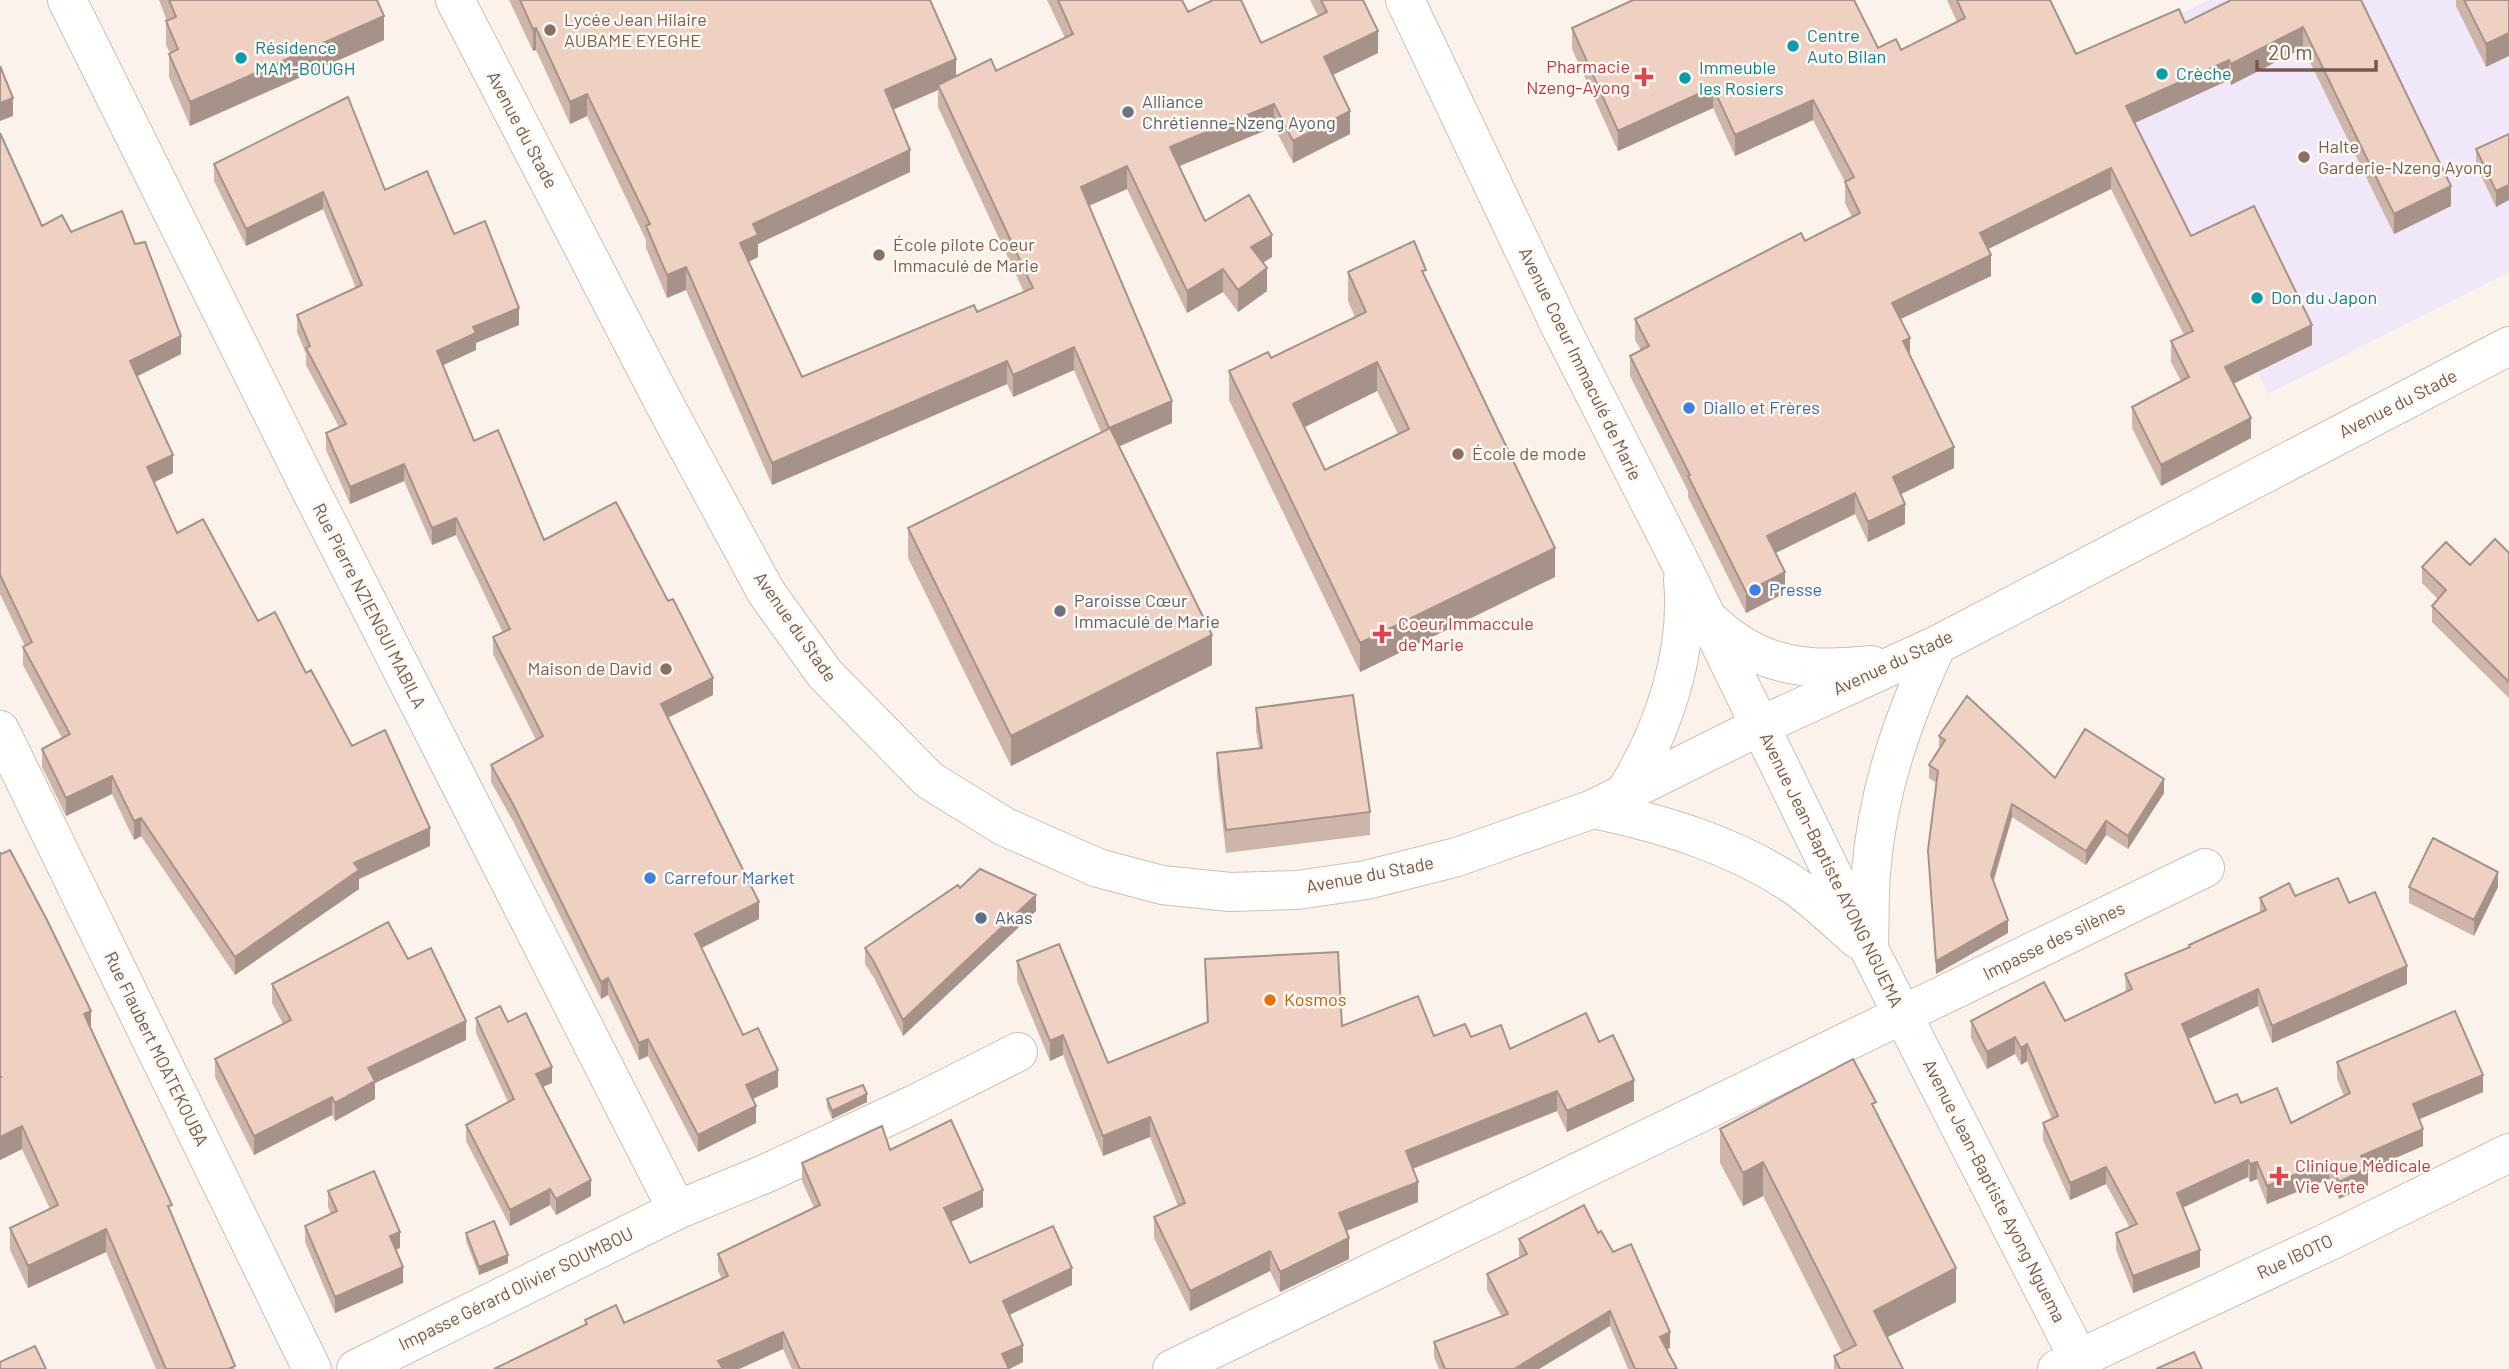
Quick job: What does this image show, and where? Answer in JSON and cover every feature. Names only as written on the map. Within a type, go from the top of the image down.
[{"type":"main road","name":"Rue Pierre NZIENGUI MABILA","points":[[67,0],[310,489],[677,1210]]},
{"type":"main road","name":"Avenue du Stade","points":[[455,0],[666,407],[766,592],[825,674],[929,780],[1005,827],[1098,868],[1162,885],[1230,891],[1297,890],[1366,880],[1457,857],[1609,802],[1759,726],[1937,645],[2509,346]]},
{"type":"main road","name":"Avenue Coeur Immaculé de Marie","points":[[1405,0],[1561,327],[1682,566],[1759,726]]},
{"type":"main road","points":[[1682,566],[1685,599],[1683,630],[1676,666],[1652,744],[1609,802],[1651,822],[1708,841],[1761,866],[1796,887],[1869,949]]},
{"type":"main road","points":[[1707,617],[1729,638],[1758,656],[1786,664],[1860,666],[1895,662]]},
{"type":"main road","points":[[1869,949],[1870,874],[1877,821],[1887,776],[1900,732],[1937,645]]},
{"type":"main road","name":"Avenue Jean-Baptiste AYONG NGUEMA","points":[[1759,726],[1903,1014]]},
{"type":"main road","name":"Rue Flaubert MOATEKOUBA","points":[[0,730],[312,1369]]},
{"type":"main road","name":"Impasse des silènes","points":[[1172,1369],[2205,868]]},
{"type":"main road","name":"Avenue Jean-Baptiste Ayong Nguema","points":[[1903,1014],[2073,1366]]},
{"type":"main road","name":"Impasse Gérard Olivier SOUMBOU","points":[[356,1369],[677,1210],[767,1173],[915,1104],[1018,1052]]},
{"type":"main road","name":"Rue IBOTO","points":[[2073,1366],[2509,1153]]},
{"type":"shaded area","name":"Halte Garderie-Nzeng Ayong","points":[[2208,0],[2509,0],[2509,272],[2268,394],[2099,55]]},
{"type":"building","points":[[169,0],[377,0],[384,16],[190,102],[169,54],[178,49],[166,21],[176,17]]},
{"type":"building","points":[[520,0],[930,0],[956,59],[885,90],[910,150],[753,224],[758,235],[740,243],[802,377],[974,305],[977,312],[1033,288],[938,85],[991,59],[996,71],[1073,34],[1058,0],[1182,0],[1188,12],[1213,0],[1241,0],[1261,43],[1327,12],[1321,0],[1363,0],[1378,31],[1324,57],[1350,111],[1293,141],[1274,104],[1170,147],[1205,221],[1249,195],[1272,235],[1251,247],[1267,268],[1238,290],[1223,269],[1187,291],[1127,166],[1081,187],[1172,401],[1109,428],[1074,347],[1013,375],[1007,361],[772,463],[686,267],[667,275],[646,226],[650,224],[587,94],[570,102]]},
{"type":"building","points":[[1633,0],[1854,0],[1878,48],[1896,39],[1901,50],[1965,18],[1957,0],[2050,0],[2076,54],[2179,9],[2185,23],[2231,0],[2361,0],[2451,186],[2394,214],[2303,27],[2231,64],[2229,60],[2126,106],[2191,236],[2254,206],[2312,325],[2225,367],[2251,418],[2161,465],[2132,407],[2189,377],[2171,341],[2193,331],[2111,168],[1980,233],[1991,255],[1892,303],[1910,338],[1903,341],[1954,447],[1893,477],[1905,504],[1868,522],[1855,493],[1767,536],[1785,572],[1746,592],[1630,356],[1649,346],[1635,319],[1801,233],[1805,241],[1860,213],[1845,182],[1854,177],[1813,100],[1735,135],[1713,87],[1618,131],[1572,28]]},
{"type":"building","points":[[2464,0],[2509,0],[2509,33],[2486,44]]},
{"type":"building","points":[[0,66],[13,98],[0,103]]},
{"type":"building","points":[[348,97],[385,190],[427,171],[454,234],[485,221],[519,308],[473,327],[476,333],[437,351],[474,441],[498,430],[544,540],[616,502],[668,601],[673,599],[713,678],[661,704],[759,902],[695,934],[743,1035],[758,1028],[778,1070],[746,1085],[756,1106],[698,1135],[648,1039],[639,1043],[608,978],[601,982],[491,765],[543,736],[493,637],[510,629],[456,518],[432,528],[404,464],[350,487],[326,433],[346,424],[306,348],[310,346],[297,315],[362,285],[323,192],[246,229],[214,164]]},
{"type":"building","points":[[0,133],[42,226],[62,215],[71,232],[122,211],[135,244],[145,242],[181,336],[130,361],[173,455],[147,467],[177,533],[203,519],[258,621],[275,612],[306,673],[311,670],[352,746],[385,730],[430,828],[354,863],[359,870],[235,957],[141,818],[134,821],[112,776],[66,798],[42,749],[70,734],[23,647],[32,642],[0,575]]},
{"type":"building","points":[[2509,134],[2509,185],[2496,191],[2476,149]]},
{"type":"building","points":[[1414,241],[1426,270],[1422,271],[1555,548],[1360,643],[1229,371],[1268,352],[1271,358],[1366,312],[1348,272]],"holes":[[[1377,362],[1409,429],[1325,470],[1293,404]]]},
{"type":"building","name":"Paroisse Cœur Immaculé de Marie","points":[[1110,428],[1212,635],[1011,736],[908,528]]},
{"type":"building","points":[[2495,539],[2509,553],[2509,682],[2432,606],[2446,590],[2422,567],[2446,542],[2470,565]]},
{"type":"building","points":[[1353,695],[1370,812],[1226,830],[1217,753],[1262,748],[1256,708]]},
{"type":"building","points":[[1967,696],[2055,778],[2085,729],[2164,779],[2128,836],[2106,821],[2086,851],[2012,804],[1991,875],[2008,920],[1936,961],[1928,850],[1938,771],[1929,765],[1945,740],[1939,736]]},
{"type":"building","points":[[2433,838],[2498,872],[2474,920],[2409,887]]},
{"type":"building","points":[[10,850],[91,1011],[84,1014],[172,1205],[168,1206],[235,1366],[228,1369],[166,1369],[106,1229],[28,1266],[10,1228],[58,1205],[22,1126],[0,1137],[0,853]]},
{"type":"building","points":[[980,869],[1036,895],[903,1020],[865,948],[958,885],[960,888]]},
{"type":"building","points":[[2338,878],[2349,903],[2375,892],[2407,966],[2272,1026],[2258,989],[2182,1024],[2215,1103],[2237,1094],[2241,1103],[2277,1088],[2291,1123],[2350,1093],[2337,1062],[2455,1011],[2483,1075],[2413,1104],[2423,1129],[2361,1156],[2368,1168],[2339,1182],[2329,1161],[2267,1186],[2257,1162],[2250,1164],[2248,1160],[2177,1193],[2200,1250],[2133,1276],[2116,1233],[2137,1224],[2106,1167],[2070,1183],[2043,1123],[2058,1116],[2027,1044],[2021,1048],[2015,1037],[1987,1052],[1971,1021],[2044,982],[2065,1021],[2132,989],[2125,974],[2190,947],[2189,945],[2266,910],[2260,898],[2289,883],[2295,896]]},
{"type":"building","points":[[388,922],[408,959],[431,948],[466,1021],[368,1068],[375,1081],[335,1103],[332,1097],[254,1136],[215,1059],[291,1020],[272,984]]},
{"type":"building","points":[[1059,944],[1108,1063],[1208,1022],[1205,959],[1338,952],[1342,1026],[1418,996],[1434,1036],[1465,1024],[1471,1037],[1501,1025],[1510,1049],[1586,1013],[1599,1042],[1613,1035],[1634,1080],[1567,1111],[1557,1091],[1406,1151],[1418,1182],[1339,1213],[1349,1238],[1280,1272],[1270,1251],[1190,1291],[1154,1217],[1185,1203],[1150,1117],[1103,1136],[1063,1035],[1050,1041],[1017,961]]},
{"type":"building","points":[[500,1006],[508,1022],[526,1013],[552,1067],[536,1074],[591,1180],[556,1199],[550,1189],[510,1210],[466,1125],[514,1099],[476,1018]]},
{"type":"building","points":[[1853,1059],[1876,1102],[1872,1104],[1956,1268],[1874,1311],[1903,1369],[1840,1369],[1834,1356],[1856,1345],[1763,1162],[1743,1173],[1720,1129]]},
{"type":"building","points":[[863,1085],[867,1094],[832,1111],[827,1099]]},
{"type":"building","points":[[951,1120],[983,1190],[944,1208],[970,1263],[1053,1226],[1072,1268],[1003,1301],[1023,1345],[1002,1354],[1009,1369],[800,1369],[783,1332],[718,1361],[723,1369],[494,1369],[587,1324],[585,1320],[616,1305],[624,1323],[728,1276],[718,1254],[820,1205],[802,1163],[882,1126],[890,1150]]},
{"type":"building","points":[[374,1171],[400,1232],[390,1236],[403,1267],[335,1297],[305,1226],[337,1211],[328,1191]]},
{"type":"building","points":[[1584,1205],[1598,1233],[1601,1231],[1613,1252],[1631,1244],[1670,1332],[1660,1337],[1677,1369],[1635,1369],[1610,1311],[1514,1369],[1445,1369],[1434,1342],[1508,1314],[1487,1274],[1527,1254],[1519,1239]]},
{"type":"building","points":[[494,1221],[508,1255],[479,1267],[466,1233]]},
{"type":"building","points":[[35,1346],[46,1369],[0,1369],[0,1362]]},
{"type":"building","points":[[2194,1352],[2202,1369],[2156,1369]]},
{"type":"place","name":"Lycée Jean Hilaire AUBAME EYEGHE","points":[[550,30]]},
{"type":"place","name":"Centre Auto Bilan","points":[[1793,46]]},
{"type":"place","name":"Résidence MAM-BOUGH","points":[[241,58]]},
{"type":"place","name":"Crèche","points":[[2162,74]]},
{"type":"place","name":"Pharmacie Nzeng-Ayong","points":[[1644,77]]},
{"type":"place","name":"Immeuble les Rosiers","points":[[1685,78]]},
{"type":"place","name":"Alliance Chrétienne-Nzeng Ayong","points":[[1128,112]]},
{"type":"place","name":"Halte Garderie-Nzeng Ayong","points":[[2304,157]]},
{"type":"place","name":"École pilote Coeur Immaculé de Marie","points":[[879,255]]},
{"type":"place","name":"Don du Japon","points":[[2257,298]]},
{"type":"place","name":"Diallo et Frères","points":[[1689,408]]},
{"type":"place","name":"École de mode","points":[[1458,454]]},
{"type":"place","name":"Presse","points":[[1755,590]]},
{"type":"place","name":"Paroisse Cœur Immaculé de Marie","points":[[1060,611]]},
{"type":"place","name":"Coeur Immaccule de Marie","points":[[1382,634]]},
{"type":"place","name":"Maison de David","points":[[666,669]]},
{"type":"place","name":"Carrefour Market","points":[[650,878]]},
{"type":"place","name":"Akas","points":[[981,918]]},
{"type":"place","name":"Kosmos","points":[[1270,1000]]},
{"type":"place","name":"Clinique Médicale Vie Verte","points":[[2279,1176]]}]
